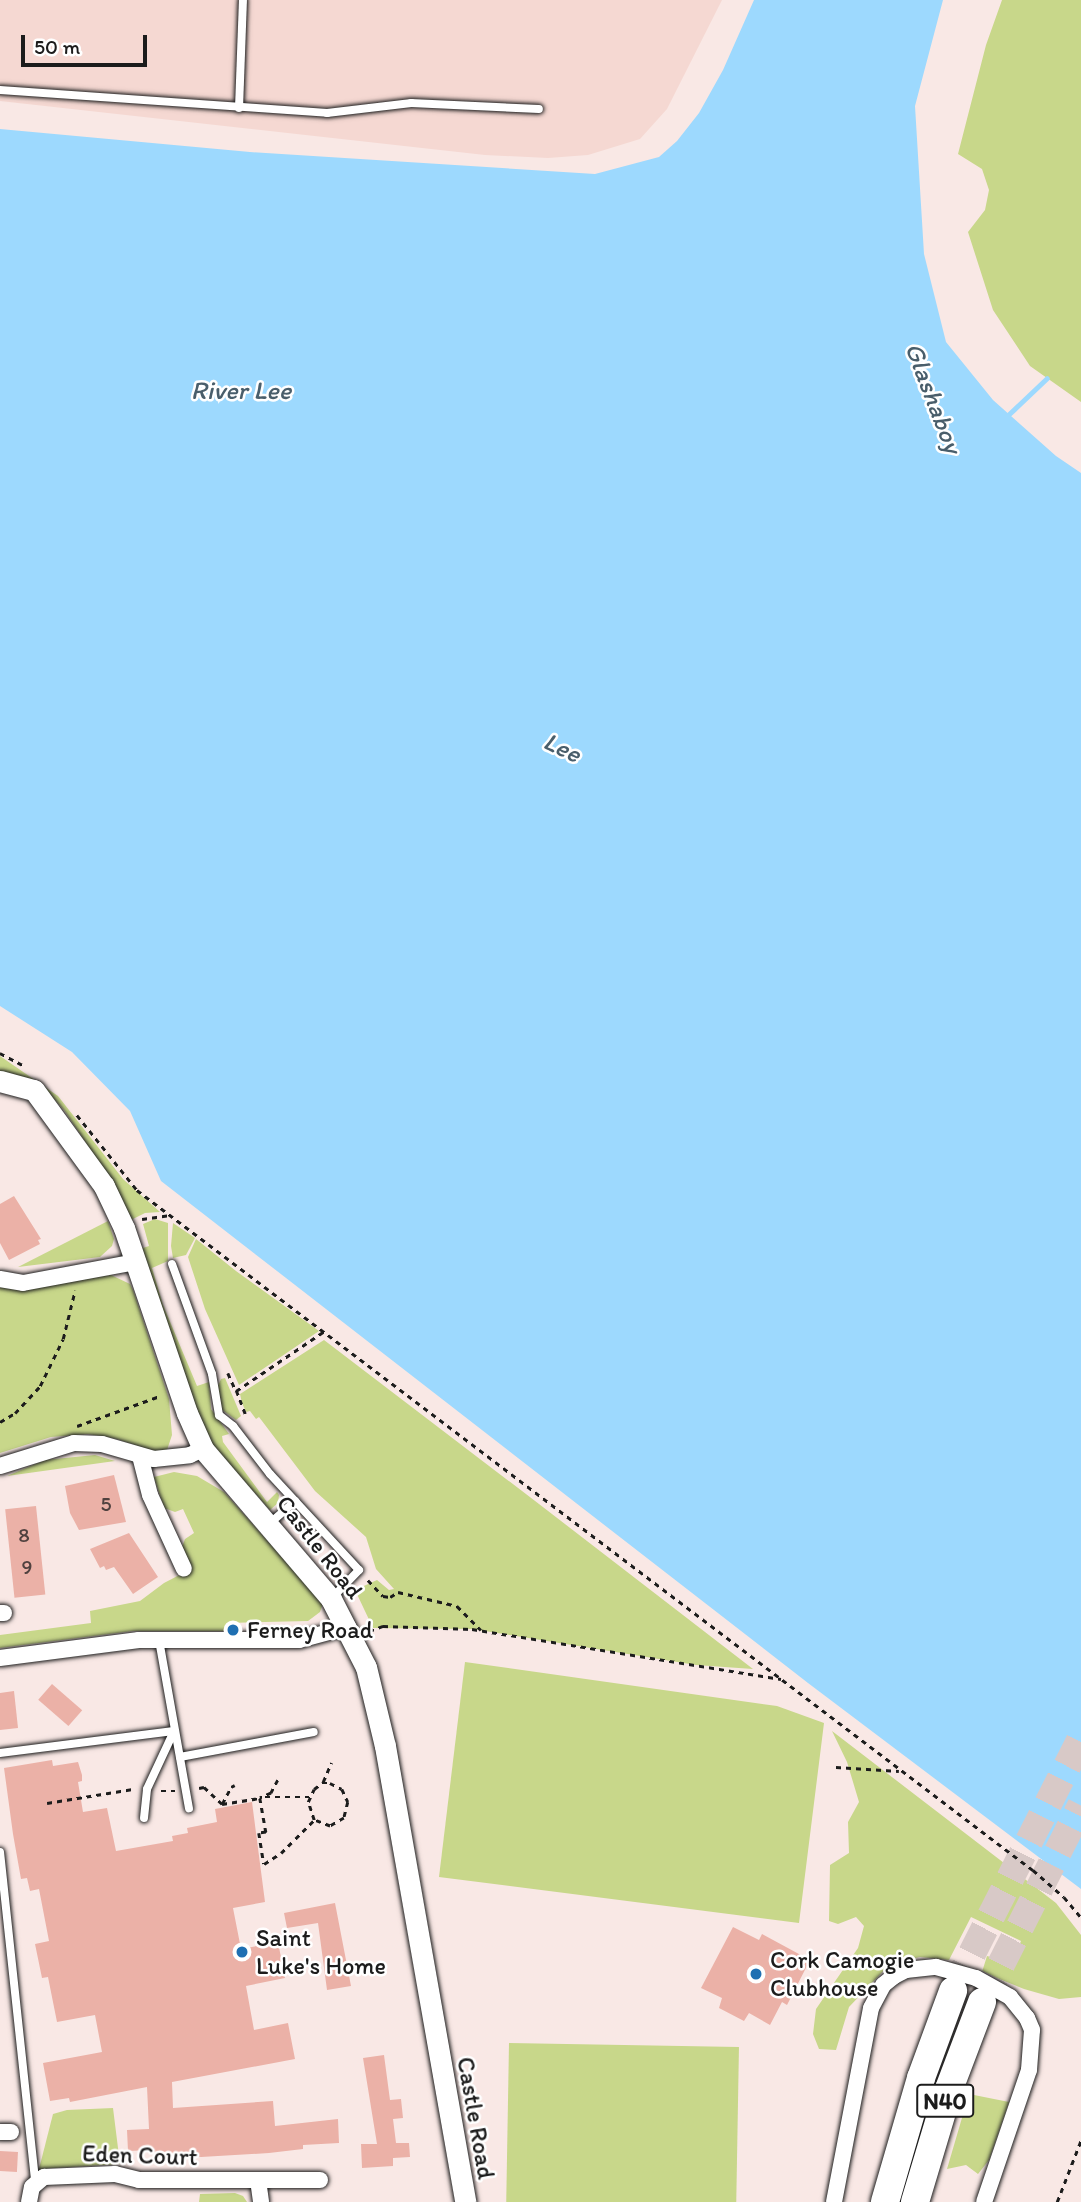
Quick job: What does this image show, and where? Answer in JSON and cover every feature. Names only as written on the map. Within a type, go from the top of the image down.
[{"type":"highway","name":"N40","points":[[885,2202],[921,2078],[953,1991]]},
{"type":"highway","name":"N40","points":[[915,2202],[949,2089],[982,2002]]},
{"type":"street","name":"Castle Road","points":[[0,1081],[26,1085],[45,1102],[104,1186],[124,1228],[187,1413],[203,1449],[331,1598],[348,1628],[376,1697],[465,2202]]},
{"type":"street","points":[[0,1279],[23,1283],[135,1262]]},
{"type":"street","points":[[0,1466],[74,1443],[102,1444],[140,1456],[164,1459],[190,1455],[203,1449]]},
{"type":"street","points":[[140,1456],[150,1495],[184,1569]]},
{"type":"street","points":[[0,1658],[119,1642],[286,1641],[319,1637],[348,1628]]},
{"type":"street","points":[[834,2202],[871,2008],[883,1985],[894,1976],[906,1970],[936,1967],[976,1979],[1010,1997],[1027,2018],[1032,2030],[1029,2070],[984,2202]]},
{"type":"street","name":"Eden Court","points":[[32,2193],[44,2177],[116,2174],[139,2180],[320,2180]]},
{"type":"street","points":[[258,2180],[261,2202]]},
{"type":"lane","points":[[239,108],[243,0]]},
{"type":"lane","points":[[0,90],[327,113],[411,103],[539,109]]},
{"type":"lane","points":[[172,1264],[212,1374],[219,1415],[233,1426],[295,1501],[359,1570],[331,1598]]},
{"type":"lane","points":[[269,1524],[295,1501]]},
{"type":"lane","points":[[159,1640],[189,1808]]},
{"type":"lane","points":[[0,1753],[174,1731]]},
{"type":"lane","points":[[144,1818],[147,1789],[174,1731]]},
{"type":"lane","points":[[180,1757],[314,1732]]},
{"type":"lane","points":[[0,1852],[32,2193]]},
{"type":"path","points":[[124,1228],[149,1216],[169,1215],[326,1331],[1033,1870],[1064,1897],[1081,1917]]},
{"type":"path","points":[[0,1422],[15,1413],[40,1386],[63,1339],[80,1274]]},
{"type":"path","points":[[236,1391],[326,1331]]},
{"type":"path","points":[[228,1373],[245,1414]]},
{"type":"path","points":[[75,1426],[169,1392]]},
{"type":"path","points":[[359,1570],[383,1596],[390,1597],[398,1592],[449,1603],[487,1633]]},
{"type":"path","points":[[348,1628],[371,1631],[383,1626],[472,1629],[782,1679]]},
{"type":"path","points":[[314,1820],[308,1802],[311,1793],[322,1783],[331,1763]]},
{"type":"path","points":[[836,1767],[902,1772]]},
{"type":"path","points":[[278,1780],[271,1793],[260,1798],[266,1832],[259,1833],[264,1864],[281,1853],[314,1820]]},
{"type":"path","points":[[314,1820],[330,1826],[337,1824],[344,1818],[348,1807],[342,1789],[330,1783],[322,1783]]},
{"type":"path","points":[[222,1804],[230,1787],[235,1785]]},
{"type":"path","points":[[1057,2202],[1081,2140]]},
{"type":"shaded area","points":[[0,0],[722,0],[667,109],[640,139],[588,155],[548,158],[485,155],[0,101]]},
{"type":"green space","points":[[1002,0],[1081,0],[1081,402],[1030,366],[993,310],[968,232],[985,210],[989,190],[982,169],[958,154],[986,45]]},
{"type":"green space","points":[[0,1056],[58,1096],[123,1179],[160,1212],[145,1213],[129,1221],[107,1174],[64,1110],[49,1093],[0,1073]]},
{"type":"green space","points":[[155,1219],[168,1223],[168,1261],[152,1268],[163,1305],[197,1386],[209,1382],[211,1409],[229,1434],[222,1436],[223,1442],[267,1502],[277,1492],[279,1495],[278,1503],[270,1510],[205,1437],[140,1249],[149,1246],[143,1224]]},
{"type":"green space","points":[[108,1221],[114,1239],[112,1246],[100,1257],[18,1267]]},
{"type":"green space","points":[[173,1223],[195,1238],[186,1255],[173,1258],[171,1246]]},
{"type":"green space","points":[[196,1239],[319,1331],[239,1385],[205,1309],[188,1257]]},
{"type":"green space","points":[[111,1275],[130,1284],[133,1290],[169,1399],[172,1435],[167,1450],[156,1452],[117,1439],[88,1434],[51,1437],[0,1453],[0,1286],[60,1283]]},
{"type":"green space","points":[[324,1340],[753,1669],[696,1665],[472,1629],[373,1628],[355,1590],[377,1580],[389,1590],[394,1589],[376,1569],[366,1537],[315,1491],[259,1417],[256,1419],[250,1411],[246,1412],[240,1394]]},
{"type":"green space","points":[[225,1378],[241,1416],[236,1420],[221,1409],[218,1386],[221,1379]]},
{"type":"green space","points":[[95,1455],[115,1461],[7,1476],[45,1460]]},
{"type":"green space","points":[[174,1472],[197,1476],[224,1492],[323,1603],[320,1612],[308,1621],[227,1623],[226,1631],[133,1631],[0,1648],[0,1635],[91,1623],[90,1611],[140,1601],[164,1583],[191,1569],[182,1547],[185,1539],[194,1533],[183,1509],[175,1512],[164,1508],[154,1477]]},
{"type":"green space","points":[[465,1662],[777,1706],[824,1723],[799,1923],[439,1877]]},
{"type":"green space","points":[[832,1731],[1056,1903],[1081,1935],[1081,1997],[1059,1999],[1024,1989],[982,1972],[987,1956],[1012,1963],[1021,1941],[971,1917],[949,1960],[920,1957],[890,1964],[849,2007],[836,2050],[819,2049],[813,2034],[816,2009],[858,1948],[864,1926],[856,1917],[838,1924],[829,1921],[830,1865],[849,1853],[848,1822],[859,1802],[847,1762]]},
{"type":"green space","points":[[509,2043],[739,2047],[736,2202],[506,2202]]},
{"type":"green space","points":[[969,2094],[1009,2102],[989,2160],[978,2174],[966,2165],[947,2169]]},
{"type":"green space","points":[[113,2108],[120,2164],[39,2169],[53,2114],[67,2110]]},
{"type":"green space","points":[[235,2193],[243,2196],[247,2202],[199,2202],[200,2194]]},
{"type":"water","points":[[754,0],[943,0],[915,106],[924,254],[946,342],[993,400],[1056,456],[1081,473],[1081,1889],[808,1683],[161,1181],[130,1111],[72,1052],[0,1006],[0,129],[250,152],[595,174],[659,157],[677,141],[699,113],[723,70]]},
{"type":"building","points":[[14,1196],[41,1239],[38,1240],[40,1244],[9,1260],[0,1243],[0,1204]]},
{"type":"building","points":[[114,1475],[126,1522],[79,1530],[70,1513],[65,1486]]},
{"type":"building","points":[[36,1506],[45,1595],[14,1598],[5,1509]]},
{"type":"building","points":[[129,1533],[158,1577],[133,1594],[114,1567],[106,1570],[104,1566],[100,1568],[90,1549]]},
{"type":"building","points":[[52,1684],[82,1710],[68,1726],[38,1700]]},
{"type":"building","points":[[14,1691],[18,1728],[0,1730],[0,1693]]},
{"type":"building","name":"Saint Luke's Home","points":[[52,1760],[53,1766],[78,1762],[82,1775],[82,1781],[78,1782],[83,1812],[107,1808],[116,1851],[173,1841],[172,1836],[188,1833],[187,1828],[217,1822],[215,1809],[252,1802],[265,1902],[233,1908],[241,1949],[278,1942],[285,1978],[246,1986],[254,2030],[288,2023],[295,2059],[172,2082],[173,2108],[273,2101],[275,2126],[338,2119],[339,2143],[303,2145],[303,2149],[269,2153],[201,2157],[188,2156],[188,2153],[166,2155],[166,2152],[151,2153],[151,2150],[128,2151],[127,2130],[149,2129],[147,2087],[70,2102],[69,2098],[50,2101],[43,2063],[102,2052],[95,2015],[57,2022],[48,1977],[42,1978],[35,1944],[49,1941],[39,1889],[30,1891],[27,1878],[21,1879],[13,1834],[4,1768]]},
{"type":"building","points":[[335,1903],[351,1986],[327,1990],[318,1923],[287,1928],[284,1913]]},
{"type":"building","name":"Cork Camogie Clubhouse","points":[[733,1927],[759,1940],[762,1934],[810,1960],[787,2005],[782,2002],[770,2025],[749,2013],[744,2021],[719,2008],[722,1998],[701,1988]]},
{"type":"building","points":[[384,2055],[390,2100],[401,2099],[403,2118],[393,2119],[396,2143],[409,2143],[410,2157],[393,2158],[393,2166],[362,2168],[361,2144],[377,2144],[363,2058]]},
{"type":"building","points":[[0,2151],[18,2152],[17,2172],[0,2171]]},
{"type":"waterway","points":[[1009,414],[1047,378]]},
{"type":"tunnel","points":[[953,1991],[1081,1739]]},
{"type":"tunnel","points":[[982,2002],[1081,1806]]},
{"type":"place","name":"Ferney Road","points":[[233,1630]]},
{"type":"place","name":"Saint Luke's Home","points":[[242,1952]]},
{"type":"place","name":"Cork Camogie Clubhouse","points":[[756,1974]]},
{"type":"water label","name":"River Lee","points":[[241,391]]},
{"type":"water label","name":"Glashaboy","points":[[933,398]]},
{"type":"water label","name":"Lee","points":[[562,748]]}]
